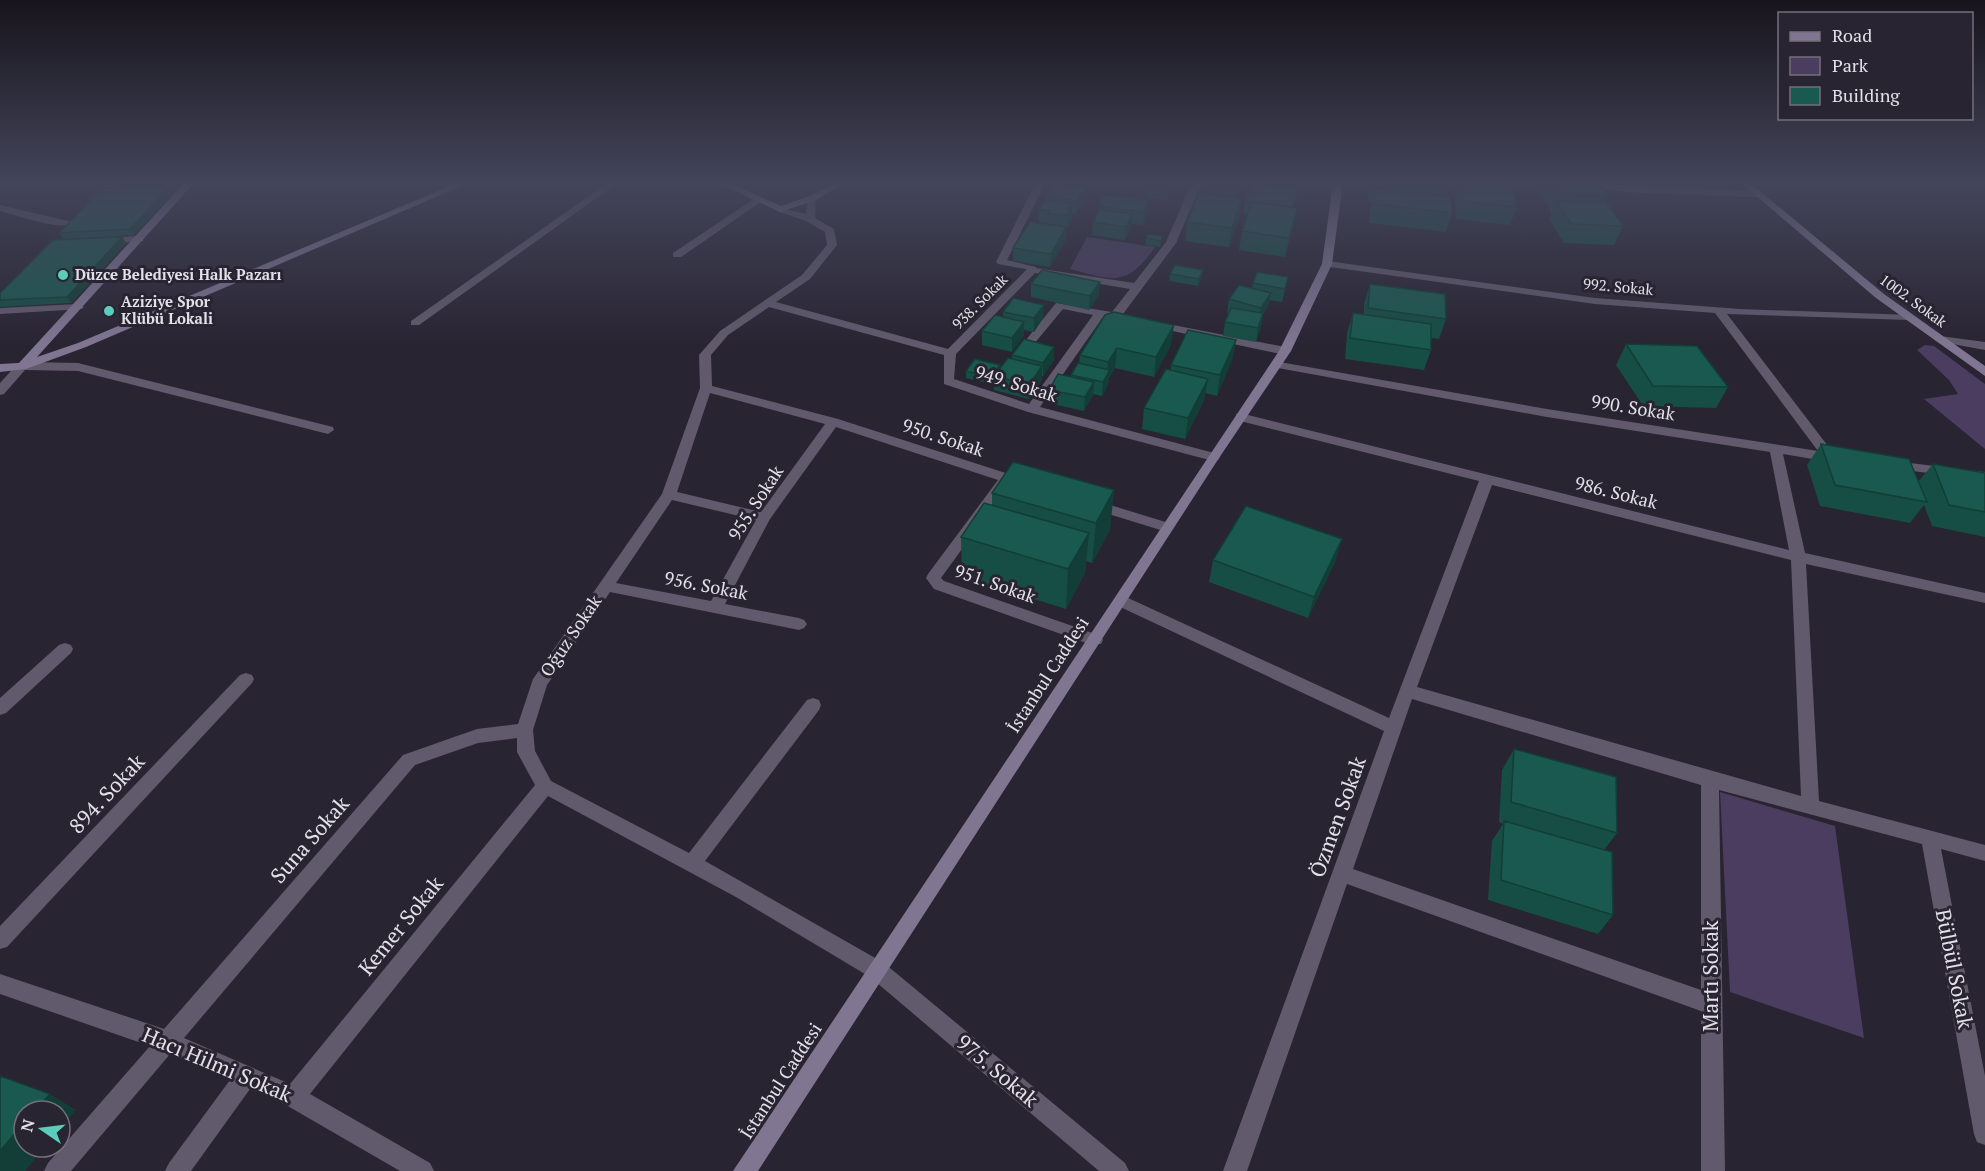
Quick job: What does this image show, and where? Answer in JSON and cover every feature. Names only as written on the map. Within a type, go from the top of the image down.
[{"type":"street","points":[[0,392],[141,237]]},
{"type":"street","points":[[22,366],[82,345],[337,237]]},
{"type":"street","points":[[415,323],[537,237]]},
{"type":"street","points":[[676,255],[704,237]]},
{"type":"street","name":"Oğuz Sokak","points":[[545,786],[526,752],[525,730],[539,683],[669,495],[706,388],[705,355],[724,333],[806,277],[832,245],[831,237]]},
{"type":"street","points":[[1114,316],[1175,237]]},
{"type":"street","name":"İstanbul Caddesi","points":[[745,1171],[1213,457],[1282,358],[1327,264],[1331,237]]},
{"type":"street","name":"1002. Sokak","points":[[1809,237],[1909,316],[1985,372]]},
{"type":"street","points":[[98,241],[139,239]]},
{"type":"street","name":"992. Sokak","points":[[1327,264],[1595,301],[1718,310],[1909,316]]},
{"type":"street","name":"938. Sokak","points":[[950,353],[1033,269],[1137,287]]},
{"type":"street","points":[[769,304],[950,353]]},
{"type":"street","name":"990. Sokak","points":[[1026,348],[1059,305],[1114,316],[1282,358],[1547,413],[1776,451],[1850,460]]},
{"type":"street","points":[[0,311],[78,307]]},
{"type":"street","points":[[1718,310],[1830,458]]},
{"type":"street","points":[[1032,409],[1100,313]]},
{"type":"street","points":[[1940,339],[1985,346]]},
{"type":"street","name":"949. Sokak","points":[[950,353],[948,381],[1032,409],[1213,457]]},
{"type":"street","points":[[0,368],[22,366],[78,368],[328,430]]},
{"type":"street","name":"950. Sokak","points":[[706,388],[833,422],[1041,488]]},
{"type":"street","name":"986. Sokak","points":[[1240,417],[1798,557],[1985,598]]},
{"type":"street","name":"955. Sokak","points":[[715,608],[764,517],[833,422]]},
{"type":"street","points":[[1776,451],[1798,557],[1810,806]]},
{"type":"street","points":[[1881,464],[1985,476]]},
{"type":"street","name":"951. Sokak","points":[[1006,478],[933,578],[939,585],[1095,640]]},
{"type":"street","name":"Özmen Sokak","points":[[1235,1171],[1407,691],[1486,479]]},
{"type":"street","points":[[669,495],[764,517]]},
{"type":"street","points":[[1075,499],[1167,527]]},
{"type":"street","name":"956. Sokak","points":[[605,586],[799,624]]},
{"type":"street","points":[[1120,602],[1394,728]]},
{"type":"street","points":[[0,708],[65,649]]},
{"type":"street","name":"894. Sokak","points":[[0,940],[246,679]]},
{"type":"street","points":[[1407,691],[1710,780],[1985,853]]},
{"type":"street","points":[[692,864],[813,705]]},
{"type":"street","name":"Suna Sokak","points":[[56,1171],[409,760],[477,736],[525,730]]},
{"type":"street","name":"Martı Sokak","points":[[1710,780],[1713,1171]]},
{"type":"street","points":[[545,786],[692,864],[877,970]]},
{"type":"street","name":"Kemer Sokak","points":[[294,1097],[545,786]]},
{"type":"street","name":"Bülbül Sokak","points":[[1930,839],[1985,1134]]},
{"type":"street","points":[[1341,873],[1711,1004]]},
{"type":"street","name":"975. Sokak","points":[[877,970],[1117,1171]]},
{"type":"street","name":"Hacı Hilmi Sokak","points":[[0,984],[167,1041],[294,1097],[422,1171]]},
{"type":"street","points":[[177,1171],[246,1076]]},
{"type":"lane","points":[[1012,240],[1001,262],[1033,269]]},
{"type":"green space","points":[[1087,237],[1155,247],[1136,269],[1127,275],[1109,278],[1070,269]]},
{"type":"green space","points":[[1925,345],[1934,346],[1985,384],[1985,449],[1924,399],[1958,394],[1949,380],[1917,350]]},
{"type":"green space","points":[[1720,792],[1835,826],[1864,1038],[1730,992]]},
{"type":"building","name":"Düzce Belediyesi Halk Pazarı","points":[[122,237],[67,297],[0,300],[0,293],[53,240]]},
{"type":"building","points":[[1020,237],[1061,237],[1051,254],[1013,248]]},
{"type":"building","points":[[1146,237],[1162,237],[1161,241]]},
{"type":"building","points":[[1175,265],[1203,270],[1199,279],[1170,274]]},
{"type":"building","points":[[1042,270],[1100,282],[1090,296],[1031,284]]},
{"type":"building","points":[[1257,272],[1288,277],[1285,289],[1253,283]]},
{"type":"building","points":[[1370,284],[1445,294],[1446,319],[1368,308]]},
{"type":"building","points":[[1239,285],[1271,293],[1261,308],[1229,299]]},
{"type":"building","points":[[1013,298],[1044,305],[1034,318],[1003,312]]},
{"type":"building","points":[[1231,308],[1263,313],[1258,328],[1225,322]]},
{"type":"building","points":[[1114,312],[1174,325],[1156,357],[1117,348],[1108,362],[1080,355],[1105,315]]},
{"type":"building","points":[[1353,313],[1431,324],[1431,350],[1350,338]]},
{"type":"building","points":[[995,315],[1024,322],[1012,338],[982,331]]},
{"type":"building","points":[[1188,330],[1236,340],[1220,375],[1171,365]]},
{"type":"building","points":[[1024,339],[1054,347],[1043,363],[1012,355]]},
{"type":"building","points":[[1626,344],[1697,346],[1728,387],[1653,386]]},
{"type":"building","points":[[1008,358],[1042,366],[1029,385],[994,376]]},
{"type":"building","points":[[975,359],[1000,365],[991,377],[966,371]]},
{"type":"building","points":[[1078,363],[1110,370],[1103,382],[1071,375]]},
{"type":"building","points":[[1166,369],[1208,379],[1188,418],[1144,408]]},
{"type":"building","points":[[1058,374],[1094,382],[1085,397],[1049,390]]},
{"type":"building","points":[[1821,444],[1909,459],[1927,502],[1835,485]]},
{"type":"building","points":[[1013,462],[1114,490],[1096,523],[992,493]]},
{"type":"building","points":[[1933,464],[1985,473],[1985,512],[1949,505]]},
{"type":"building","points":[[984,503],[1089,533],[1068,569],[961,537]]},
{"type":"building","points":[[1246,506],[1342,539],[1314,597],[1213,560]]},
{"type":"building","points":[[1514,749],[1616,777],[1617,833],[1511,802]]},
{"type":"building","points":[[1504,821],[1612,852],[1613,915],[1501,880]]},
{"type":"building","points":[[0,1076],[50,1094],[46,1099],[12,1099],[12,1137],[0,1151]]},
{"type":"place","name":"Düzce Belediyesi Halk Pazarı","points":[[63,275]]},
{"type":"place","name":"Aziziye Spor Klübü Lokali","points":[[109,311]]}]
